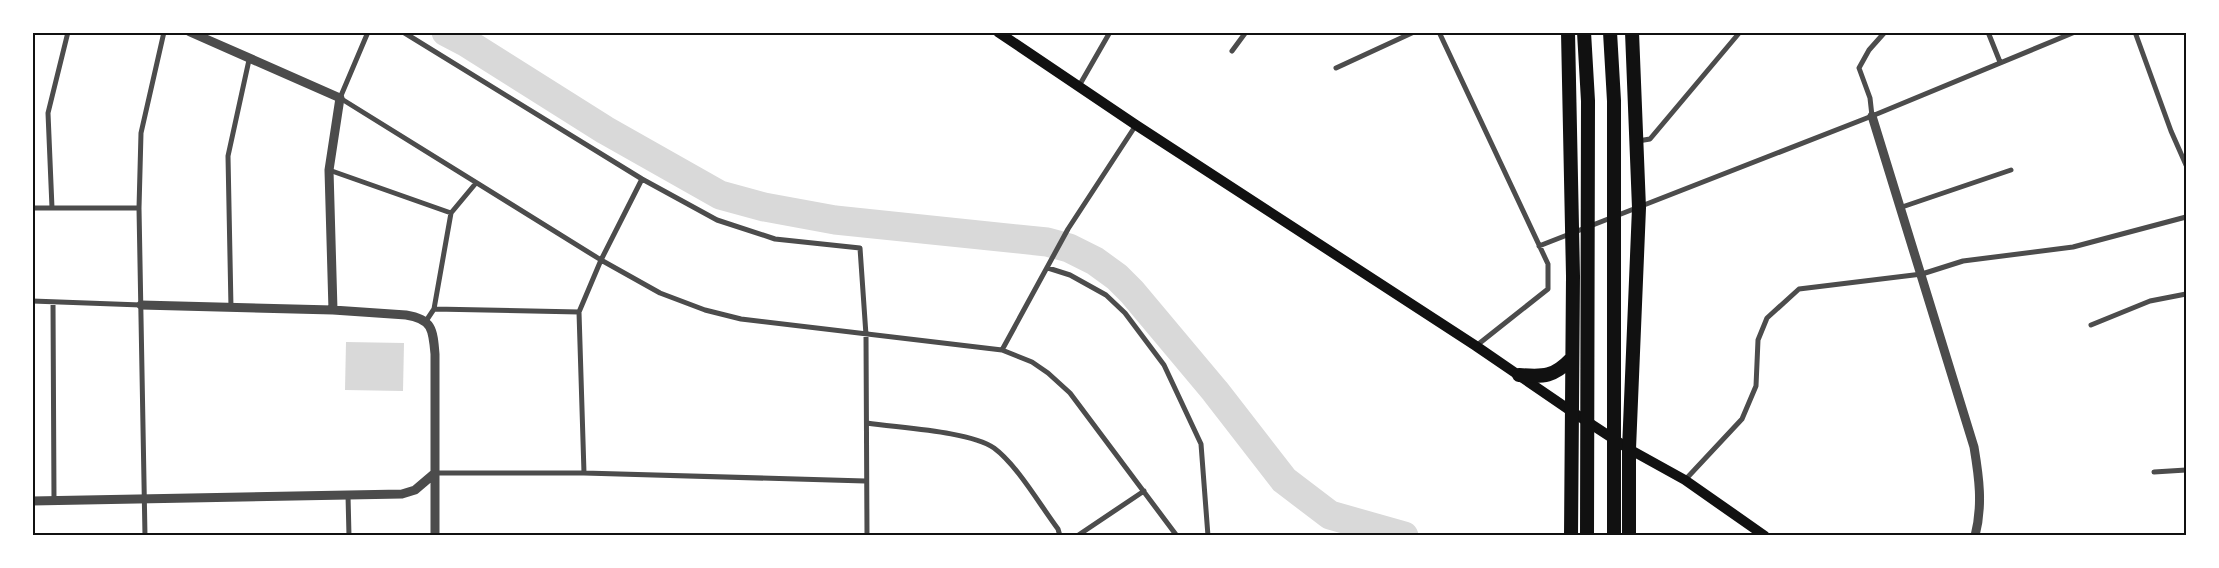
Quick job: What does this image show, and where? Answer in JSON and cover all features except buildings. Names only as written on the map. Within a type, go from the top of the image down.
[{"type":"highway","points":[[1568,32],[1572,234],[1571,536]]},
{"type":"highway","points":[[1584,32],[1588,120],[1587,536]]},
{"type":"highway","points":[[1610,32],[1614,101],[1614,536]]},
{"type":"highway","points":[[1629,536],[1629,449],[1639,208],[1632,32]]},
{"type":"highway","points":[[1519,375],[1544,376],[1561,369],[1572,358]]},
{"type":"main road","points":[[998,32],[1078,87],[1476,346],[1629,449],[1685,480],[1765,536]]},
{"type":"street","points":[[52,208],[48,113],[68,32]]},
{"type":"street","points":[[145,536],[146,498],[139,208],[141,133],[164,32]]},
{"type":"street","points":[[190,32],[248,60],[340,98],[601,260],[660,293],[705,310],[741,319],[1002,350],[1032,362],[1048,373],[1070,393],[1177,536]]},
{"type":"street","points":[[333,310],[329,170],[340,98],[368,32]]},
{"type":"street","points":[[403,32],[642,179],[717,220],[775,238],[860,248],[866,335],[867,423],[865,481],[867,536]]},
{"type":"street","points":[[1078,87],[1110,32]]},
{"type":"street","points":[[1232,51],[1246,32]]},
{"type":"street","points":[[1336,68],[1414,32]]},
{"type":"street","points":[[1439,32],[1548,264],[1548,288],[1476,346]]},
{"type":"street","points":[[1636,141],[1650,139],[1740,32]]},
{"type":"street","points":[[1885,32],[1869,50],[1859,68],[1870,98],[1872,116],[1902,207],[1974,446],[1980,485],[1978,523],[1975,536]]},
{"type":"street","points":[[1988,32],[2000,62]]},
{"type":"street","points":[[1539,246],[1872,116],[2075,32]]},
{"type":"street","points":[[2135,32],[2171,131],[2186,164]]},
{"type":"street","points":[[231,308],[228,156],[248,60]]},
{"type":"street","points":[[1002,350],[1068,229],[1136,125]]},
{"type":"street","points":[[329,170],[451,213]]},
{"type":"street","points":[[1902,207],[2012,170]]},
{"type":"street","points":[[584,473],[579,312],[601,260],[642,179]]},
{"type":"street","points":[[426,321],[434,309],[451,213],[476,183]]},
{"type":"street","points":[[32,208],[139,208]]},
{"type":"street","points":[[1685,480],[1742,419],[1756,386],[1758,340],[1767,318],[1800,289],[1922,274],[1962,261],[2074,247],[2186,217]]},
{"type":"street","points":[[1048,268],[1070,275],[1106,295],[1125,313],[1164,365],[1201,444],[1208,536]]},
{"type":"street","points":[[2090,325],[2150,301],[2186,294]]},
{"type":"street","points":[[32,301],[333,310],[406,315],[426,321],[431,328],[434,344],[435,536]]},
{"type":"street","points":[[54,302],[54,500]]},
{"type":"street","points":[[434,309],[579,312]]},
{"type":"street","points":[[867,423],[970,437],[993,448],[1009,462],[1058,529],[1060,536]]},
{"type":"street","points":[[2154,472],[2186,470]]},
{"type":"street","points":[[32,501],[402,494],[415,490],[435,473],[584,473],[865,481]]},
{"type":"street","points":[[1077,536],[1144,492]]},
{"type":"street","points":[[348,495],[349,536]]},
{"type":"shaded area","points":[[346,342],[404,343],[403,391],[345,390]]},
{"type":"waterway","points":[[446,32],[467,43],[605,130],[720,195],[764,207],[835,220],[1047,242],[1069,248],[1095,261],[1117,277],[1132,292],[1215,391],[1284,480],[1330,515],[1404,536]]}]
